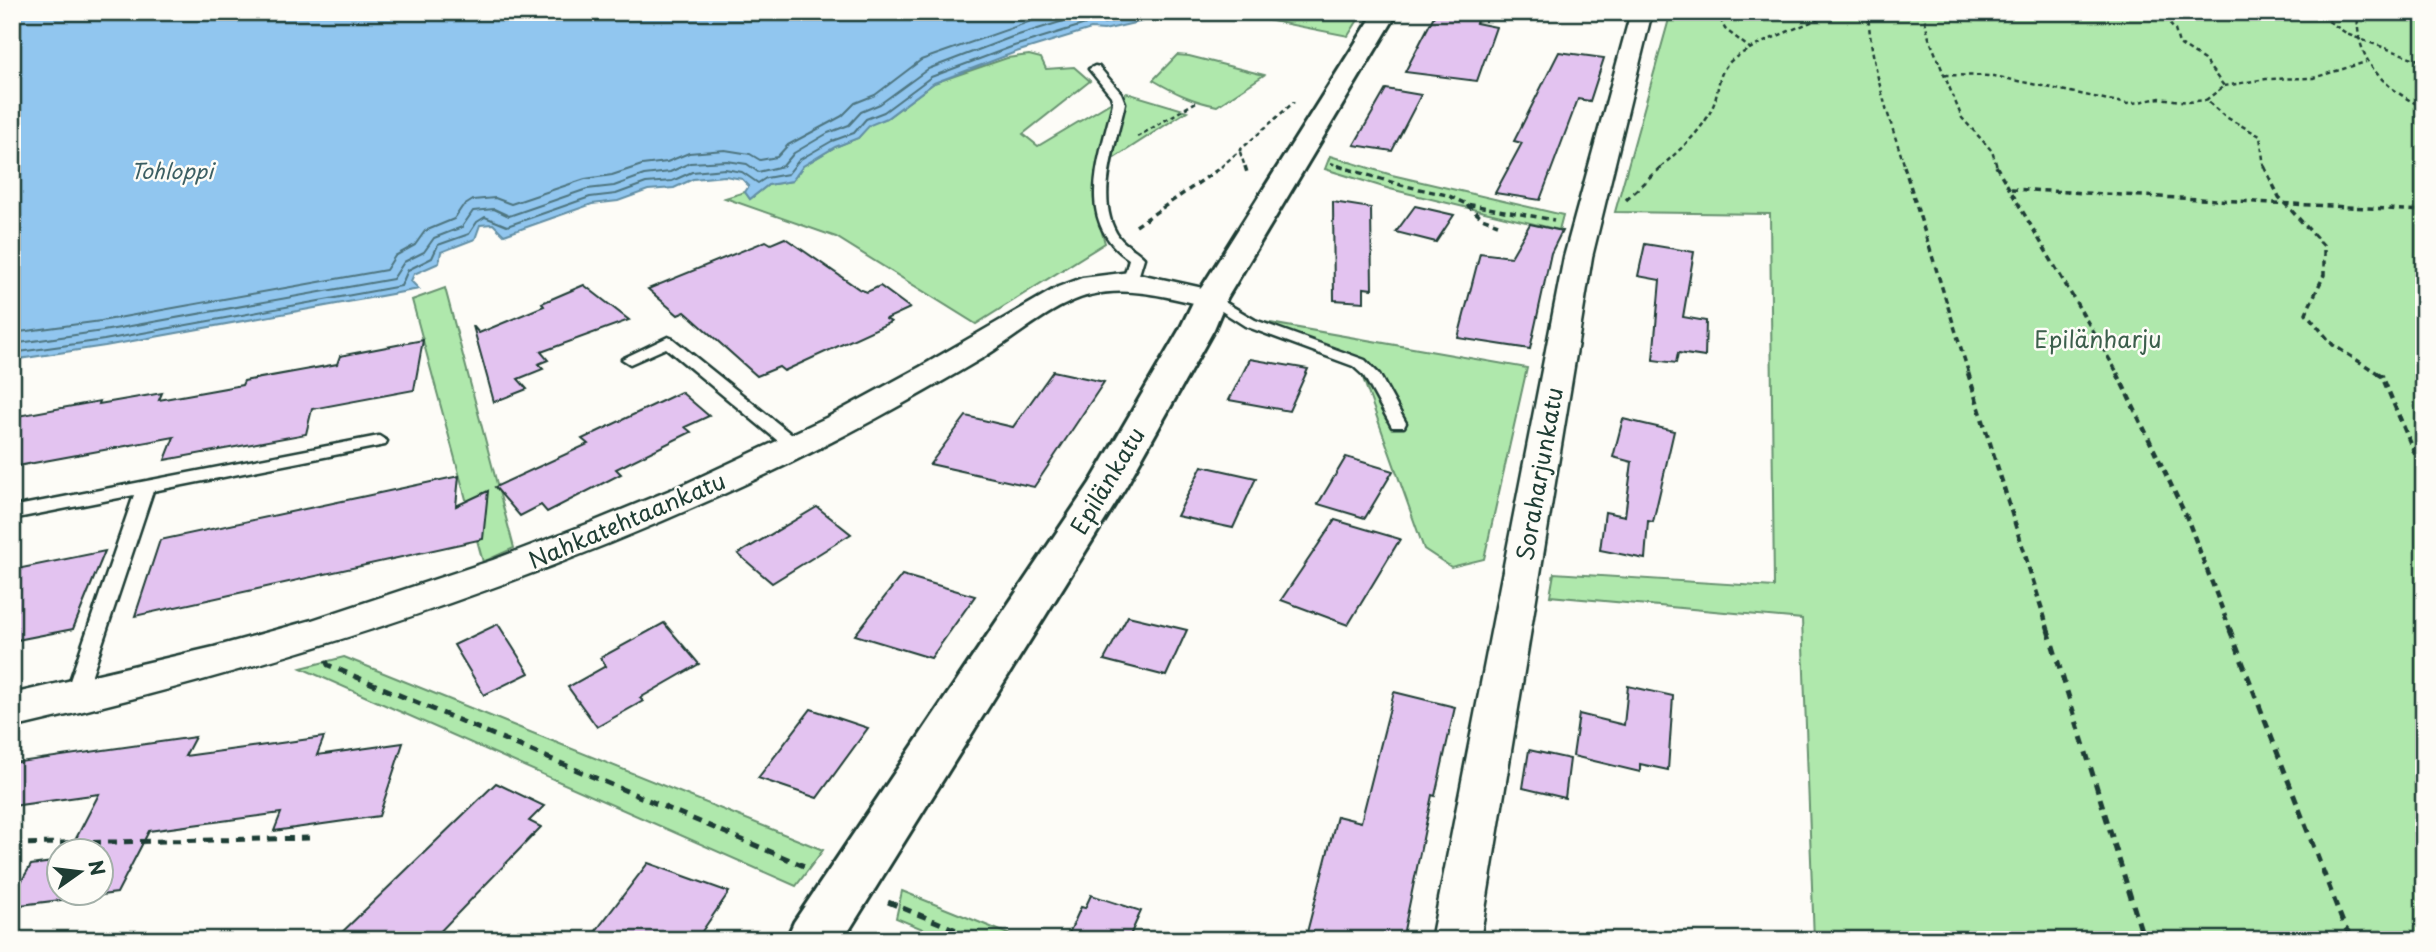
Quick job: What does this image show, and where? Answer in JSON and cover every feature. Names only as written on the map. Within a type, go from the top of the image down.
[{"type":"street","name":"Epilänkatu","points":[[813,940],[1106,488],[1212,298],[1387,12]]},
{"type":"street","name":"Soraharjunkatu","points":[[1455,940],[1578,257],[1642,12]]},
{"type":"street","name":"Nahkatehtaankatu","points":[[12,711],[198,669],[314,636],[462,588],[615,530],[796,447],[975,349],[1067,293],[1091,285],[1129,281],[1212,298]]},
{"type":"lane","points":[[1095,69],[1117,95],[1119,103],[1107,156],[1102,204],[1105,225],[1115,242],[1137,258],[1129,281]]},
{"type":"lane","points":[[1212,298],[1250,323],[1359,363],[1371,374],[1398,424]]},
{"type":"lane","points":[[630,359],[668,342],[796,447]]},
{"type":"lane","points":[[12,513],[379,441]]},
{"type":"lane","points":[[74,698],[146,487]]},
{"type":"path","points":[[1717,12],[1725,30],[1752,49]]},
{"type":"path","points":[[1635,192],[1701,129],[1715,103],[1727,64],[1752,49],[1834,12]]},
{"type":"path","points":[[1868,12],[1868,36],[1886,119],[1903,162],[2144,940]]},
{"type":"path","points":[[1923,12],[1929,38],[1962,118],[1992,151],[1995,163],[2119,375],[2187,518],[2345,928],[2355,940]]},
{"type":"path","points":[[2159,12],[2159,16],[2175,30],[2179,44],[2204,60],[2224,86]]},
{"type":"path","points":[[2315,12],[2349,35],[2424,62]]},
{"type":"path","points":[[2358,12],[2357,24],[2367,62],[2398,95],[2424,108]]},
{"type":"path","points":[[1944,75],[1994,76],[2128,104],[2160,98],[2188,102],[2206,100],[2224,86],[2266,79],[2313,78],[2367,62]]},
{"type":"path","points":[[1115,242],[1156,211],[1215,173],[1298,98]]},
{"type":"path","points":[[2206,100],[2224,116],[2260,136],[2259,158],[2280,203],[2324,246],[2324,275],[2305,313],[2333,345],[2382,376],[2424,475]]},
{"type":"path","points":[[1107,156],[1196,102]]},
{"type":"path","points":[[1320,160],[1401,185],[1447,195],[1466,204],[1518,215],[1533,215],[1586,228]]},
{"type":"path","points":[[2011,189],[2424,211]]},
{"type":"path","points":[[1466,204],[1482,218],[1497,224]]},
{"type":"path","points":[[314,636],[328,665],[849,886]]},
{"type":"path","points":[[12,844],[313,838]]},
{"type":"path","points":[[886,902],[981,940]]},
{"type":"green space","points":[[1226,12],[1363,12],[1348,36]]},
{"type":"green space","name":"Epilänharju","points":[[1671,12],[2424,12],[2424,940],[1814,940],[1802,619],[1550,596],[1554,573],[1774,587],[1770,214],[1615,212]]},
{"type":"green space","points":[[1029,55],[1041,58],[1046,69],[1074,67],[1090,81],[1023,134],[1038,146],[1127,93],[1187,111],[1099,168],[1095,209],[1105,243],[976,324],[836,237],[725,198],[745,192],[750,199],[768,185],[792,181],[803,166],[835,147],[858,138],[870,124],[887,118],[934,83],[1007,58]]},
{"type":"green space","points":[[1177,55],[1264,75],[1217,106],[1208,104],[1184,96],[1153,80]]},
{"type":"green space","points":[[1330,156],[1392,175],[1563,215],[1559,230],[1390,189],[1325,169]]},
{"type":"green space","points":[[445,288],[514,548],[483,562],[412,300]]},
{"type":"green space","points":[[1247,319],[1527,368],[1484,559],[1451,567],[1424,549],[1359,367],[1242,324]]},
{"type":"green space","points":[[344,657],[823,850],[796,886],[301,668]]},
{"type":"green space","points":[[902,891],[1023,940],[949,940],[896,918]]},
{"type":"water","name":"Tohloppi","points":[[12,12],[1183,12],[1104,30],[1091,29],[1016,52],[934,83],[887,118],[870,125],[858,138],[835,147],[803,166],[792,181],[768,185],[750,199],[745,192],[749,186],[742,179],[725,176],[693,179],[674,188],[648,190],[618,201],[592,204],[504,235],[493,224],[480,225],[475,239],[441,252],[439,263],[414,274],[411,281],[419,289],[105,346],[12,360]]},
{"type":"building","points":[[1436,12],[1480,12],[1476,23],[1496,27],[1477,81],[1405,72]]},
{"type":"building","points":[[1559,52],[1604,58],[1590,101],[1578,99],[1540,200],[1495,193],[1522,143],[1514,141]]},
{"type":"building","points":[[1386,89],[1421,95],[1392,151],[1354,145]]},
{"type":"building","points":[[1333,202],[1371,208],[1372,289],[1364,288],[1364,302],[1334,300]]},
{"type":"building","points":[[1415,206],[1454,215],[1436,242],[1396,232]]},
{"type":"building","points":[[1530,224],[1562,231],[1551,253],[1530,349],[1458,338],[1480,253],[1511,257]]},
{"type":"building","points":[[785,238],[859,289],[867,292],[880,286],[910,308],[886,319],[891,322],[784,371],[779,367],[757,376],[685,312],[678,315],[648,289],[766,241],[771,244]]},
{"type":"building","points":[[1645,244],[1694,252],[1683,317],[1706,321],[1705,357],[1678,353],[1676,363],[1653,360],[1660,280],[1638,276]]},
{"type":"building","points":[[584,285],[629,320],[541,352],[548,360],[538,364],[543,369],[518,379],[527,389],[494,402],[473,326],[479,333],[544,306],[542,303]]},
{"type":"building","points":[[423,340],[414,390],[312,409],[306,434],[165,460],[174,437],[12,467],[12,417],[100,401],[99,404],[162,393],[159,400],[242,385],[244,381],[337,364],[340,356]]},
{"type":"building","points":[[1250,359],[1308,369],[1289,411],[1229,400]]},
{"type":"building","points":[[1053,371],[1104,382],[1034,487],[930,464],[966,416],[1013,427]]},
{"type":"building","points":[[681,392],[709,416],[685,427],[691,432],[616,469],[621,474],[547,512],[541,505],[520,516],[495,487],[588,444],[582,439]]},
{"type":"building","points":[[1623,419],[1674,431],[1653,522],[1648,521],[1645,559],[1600,550],[1605,512],[1625,516],[1632,462],[1613,457]]},
{"type":"building","points":[[1346,457],[1393,471],[1365,518],[1318,504]]},
{"type":"building","points":[[1202,466],[1256,478],[1233,528],[1177,516]]},
{"type":"building","points":[[459,476],[456,506],[488,491],[483,539],[135,616],[160,540]]},
{"type":"building","points":[[817,507],[851,534],[772,583],[738,554]]},
{"type":"building","points":[[1335,520],[1400,539],[1348,625],[1281,600]]},
{"type":"building","points":[[105,551],[73,629],[12,641],[12,570]]},
{"type":"building","points":[[902,575],[975,596],[931,658],[855,635]]},
{"type":"building","points":[[1128,616],[1187,630],[1166,676],[1104,660]]},
{"type":"building","points":[[664,623],[699,664],[597,727],[568,687],[606,666],[600,658]]},
{"type":"building","points":[[498,624],[529,673],[484,695],[454,645]]},
{"type":"building","points":[[1628,686],[1673,696],[1668,770],[1640,764],[1640,772],[1573,756],[1579,714],[1624,725]]},
{"type":"building","points":[[1394,692],[1455,707],[1435,796],[1432,795],[1402,940],[1305,940],[1337,816],[1361,822]]},
{"type":"building","points":[[811,709],[868,728],[817,798],[758,778]]},
{"type":"building","points":[[195,737],[185,756],[324,737],[317,755],[403,743],[379,816],[274,831],[281,813],[149,831],[116,893],[116,836],[77,836],[99,794],[12,806],[12,763]]},
{"type":"building","points":[[1529,750],[1570,759],[1565,798],[1523,788]]},
{"type":"building","points":[[496,783],[544,806],[529,821],[541,827],[432,940],[334,940]]},
{"type":"building","points":[[46,863],[46,902],[12,906],[12,897],[31,865]]},
{"type":"building","points":[[648,863],[729,892],[696,940],[589,940]]},
{"type":"building","points":[[1091,895],[1141,911],[1128,940],[1066,940],[1081,907],[1085,908]]}]
